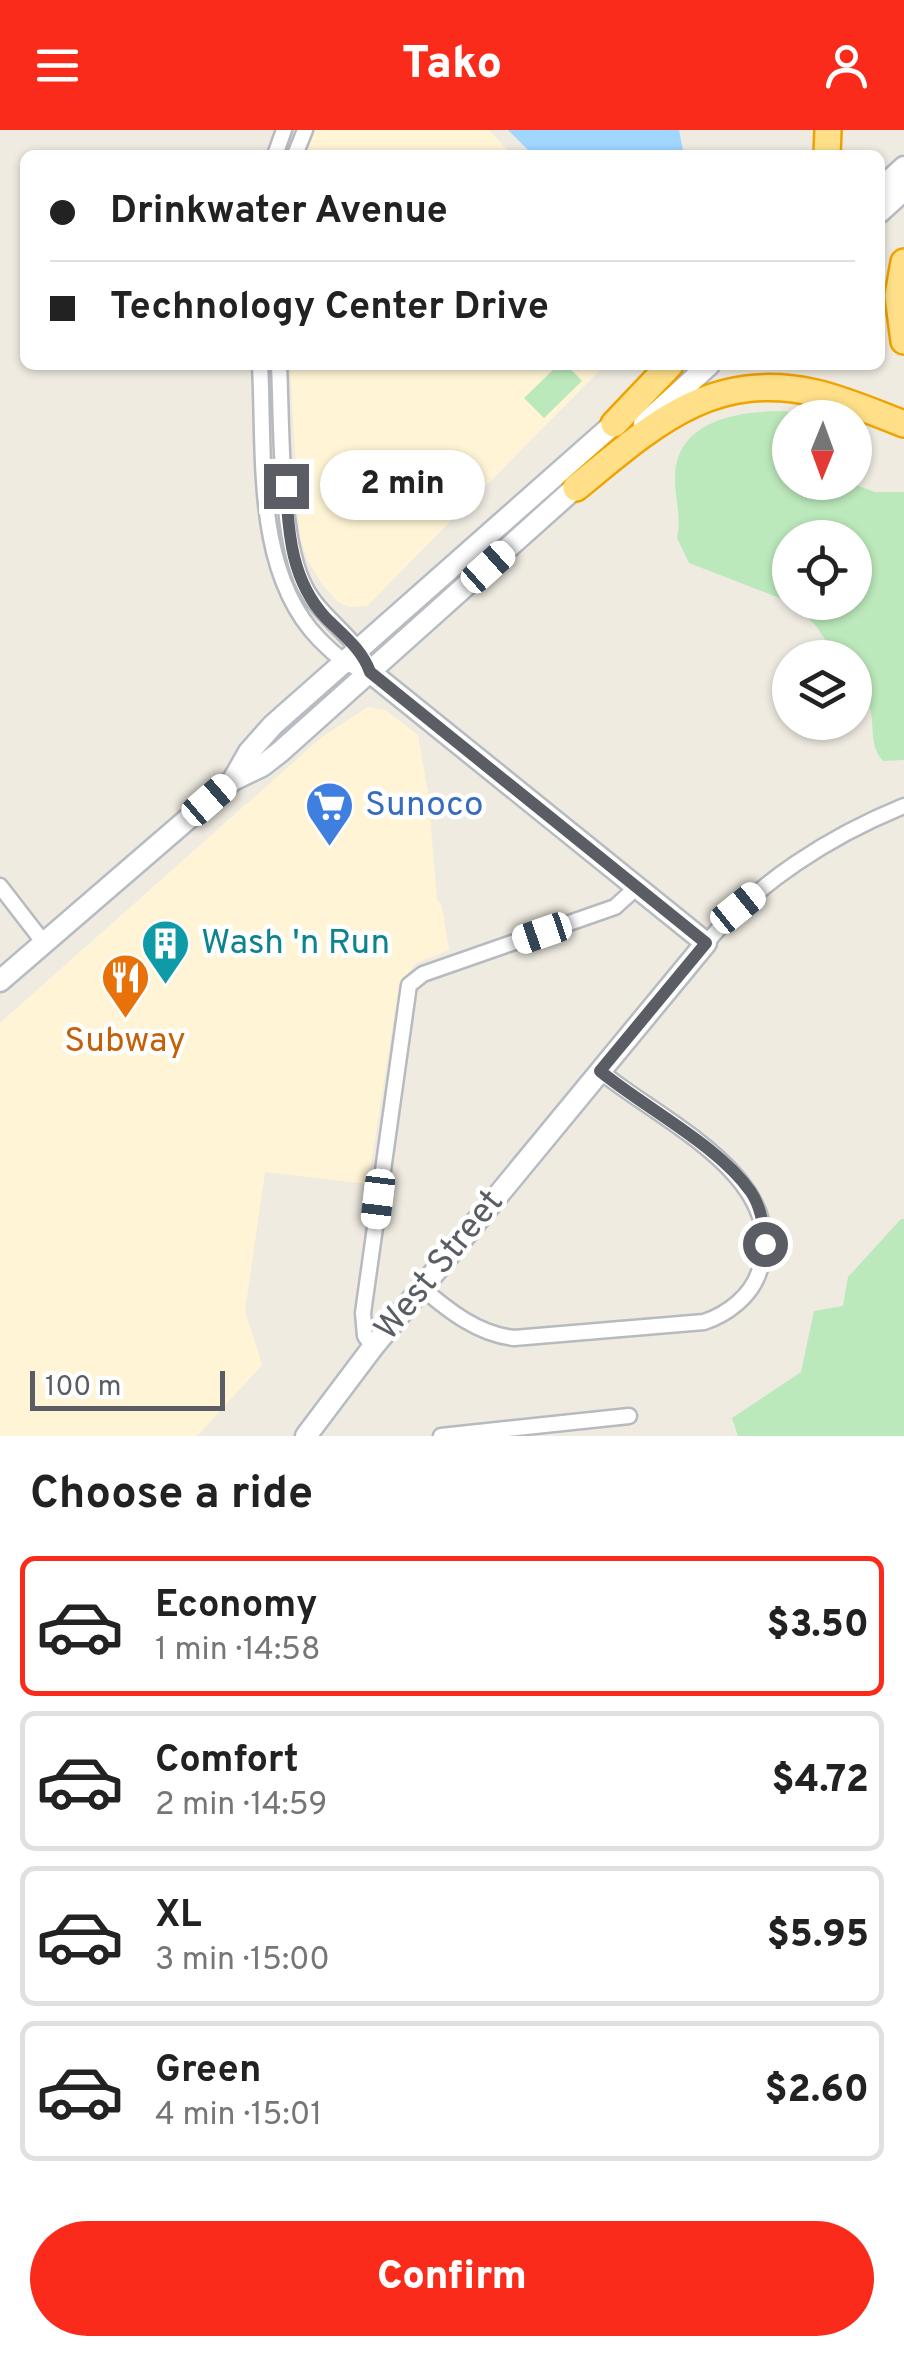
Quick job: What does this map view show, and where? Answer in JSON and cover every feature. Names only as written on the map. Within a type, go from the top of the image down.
[{"type":"highway","points":[[904,262],[898,296],[904,341]]},
{"type":"highway","points":[[614,424],[665,370]]},
{"type":"highway","points":[[576,488],[662,420],[701,399],[739,390],[787,388],[818,394],[904,424]]},
{"type":"main road","points":[[885,184],[904,167]]},
{"type":"main road","points":[[885,207],[904,190]]},
{"type":"main road","points":[[232,780],[256,743],[296,705],[676,370]]},
{"type":"main road","points":[[0,980],[232,780],[262,766],[319,718],[704,370]]},
{"type":"main road","points":[[370,672],[706,943]]},
{"type":"main road","name":"West Street","points":[[306,1436],[373,1347],[706,943]]},
{"type":"street","points":[[260,370],[274,560],[282,584],[298,614],[370,672]]},
{"type":"street","points":[[279,370],[293,555],[314,604],[351,656]]},
{"type":"street","points":[[706,943],[738,908],[787,870],[854,829],[904,806]]},
{"type":"street","points":[[0,886],[44,943]]},
{"type":"street","points":[[373,1347],[365,1336],[364,1313],[409,985],[423,974],[615,908],[637,888]]},
{"type":"street","points":[[422,1288],[474,1326],[489,1334],[514,1338],[697,1324],[720,1316],[746,1294],[756,1279],[765,1244],[762,1218],[752,1194],[715,1156],[600,1071]]},
{"type":"street","points":[[440,1436],[629,1416]]},
{"type":"shaded area","points":[[315,130],[489,130],[507,150],[307,150]]},
{"type":"shaded area","points":[[290,370],[600,370],[367,606],[350,607],[338,602],[308,561],[300,537]]},
{"type":"shaded area","points":[[368,707],[385,710],[418,735],[428,793],[437,899],[442,907],[449,950],[416,963],[399,985],[368,1184],[265,1172],[245,1311],[262,1365],[197,1436],[0,1436],[0,1023],[322,737]]},
{"type":"green space","points":[[553,370],[572,370],[582,381],[544,418],[524,398]]},
{"type":"green space","points":[[772,412],[772,500],[872,500],[872,491],[904,492],[904,760],[883,761],[876,750],[872,640],[825,640],[810,620],[872,620],[872,520],[772,520],[772,595],[689,563],[677,538],[675,475],[687,441],[715,422]]},
{"type":"green space","points":[[901,1219],[904,1436],[738,1436],[732,1418],[801,1372],[814,1311],[843,1306],[848,1277]]},
{"type":"water","points":[[508,130],[679,130],[683,150],[528,150]]},
{"type":"place","name":"Sunoco","points":[[330,848]]},
{"type":"place","name":"Wash 'n Run","points":[[166,986]]},
{"type":"place","name":"Subway","points":[[125,1020]]},
{"type":"route","points":[[286,486],[290,541],[306,590],[324,616],[358,649],[370,672],[706,943],[600,1071],[739,1178],[760,1211],[765,1244]]}]
